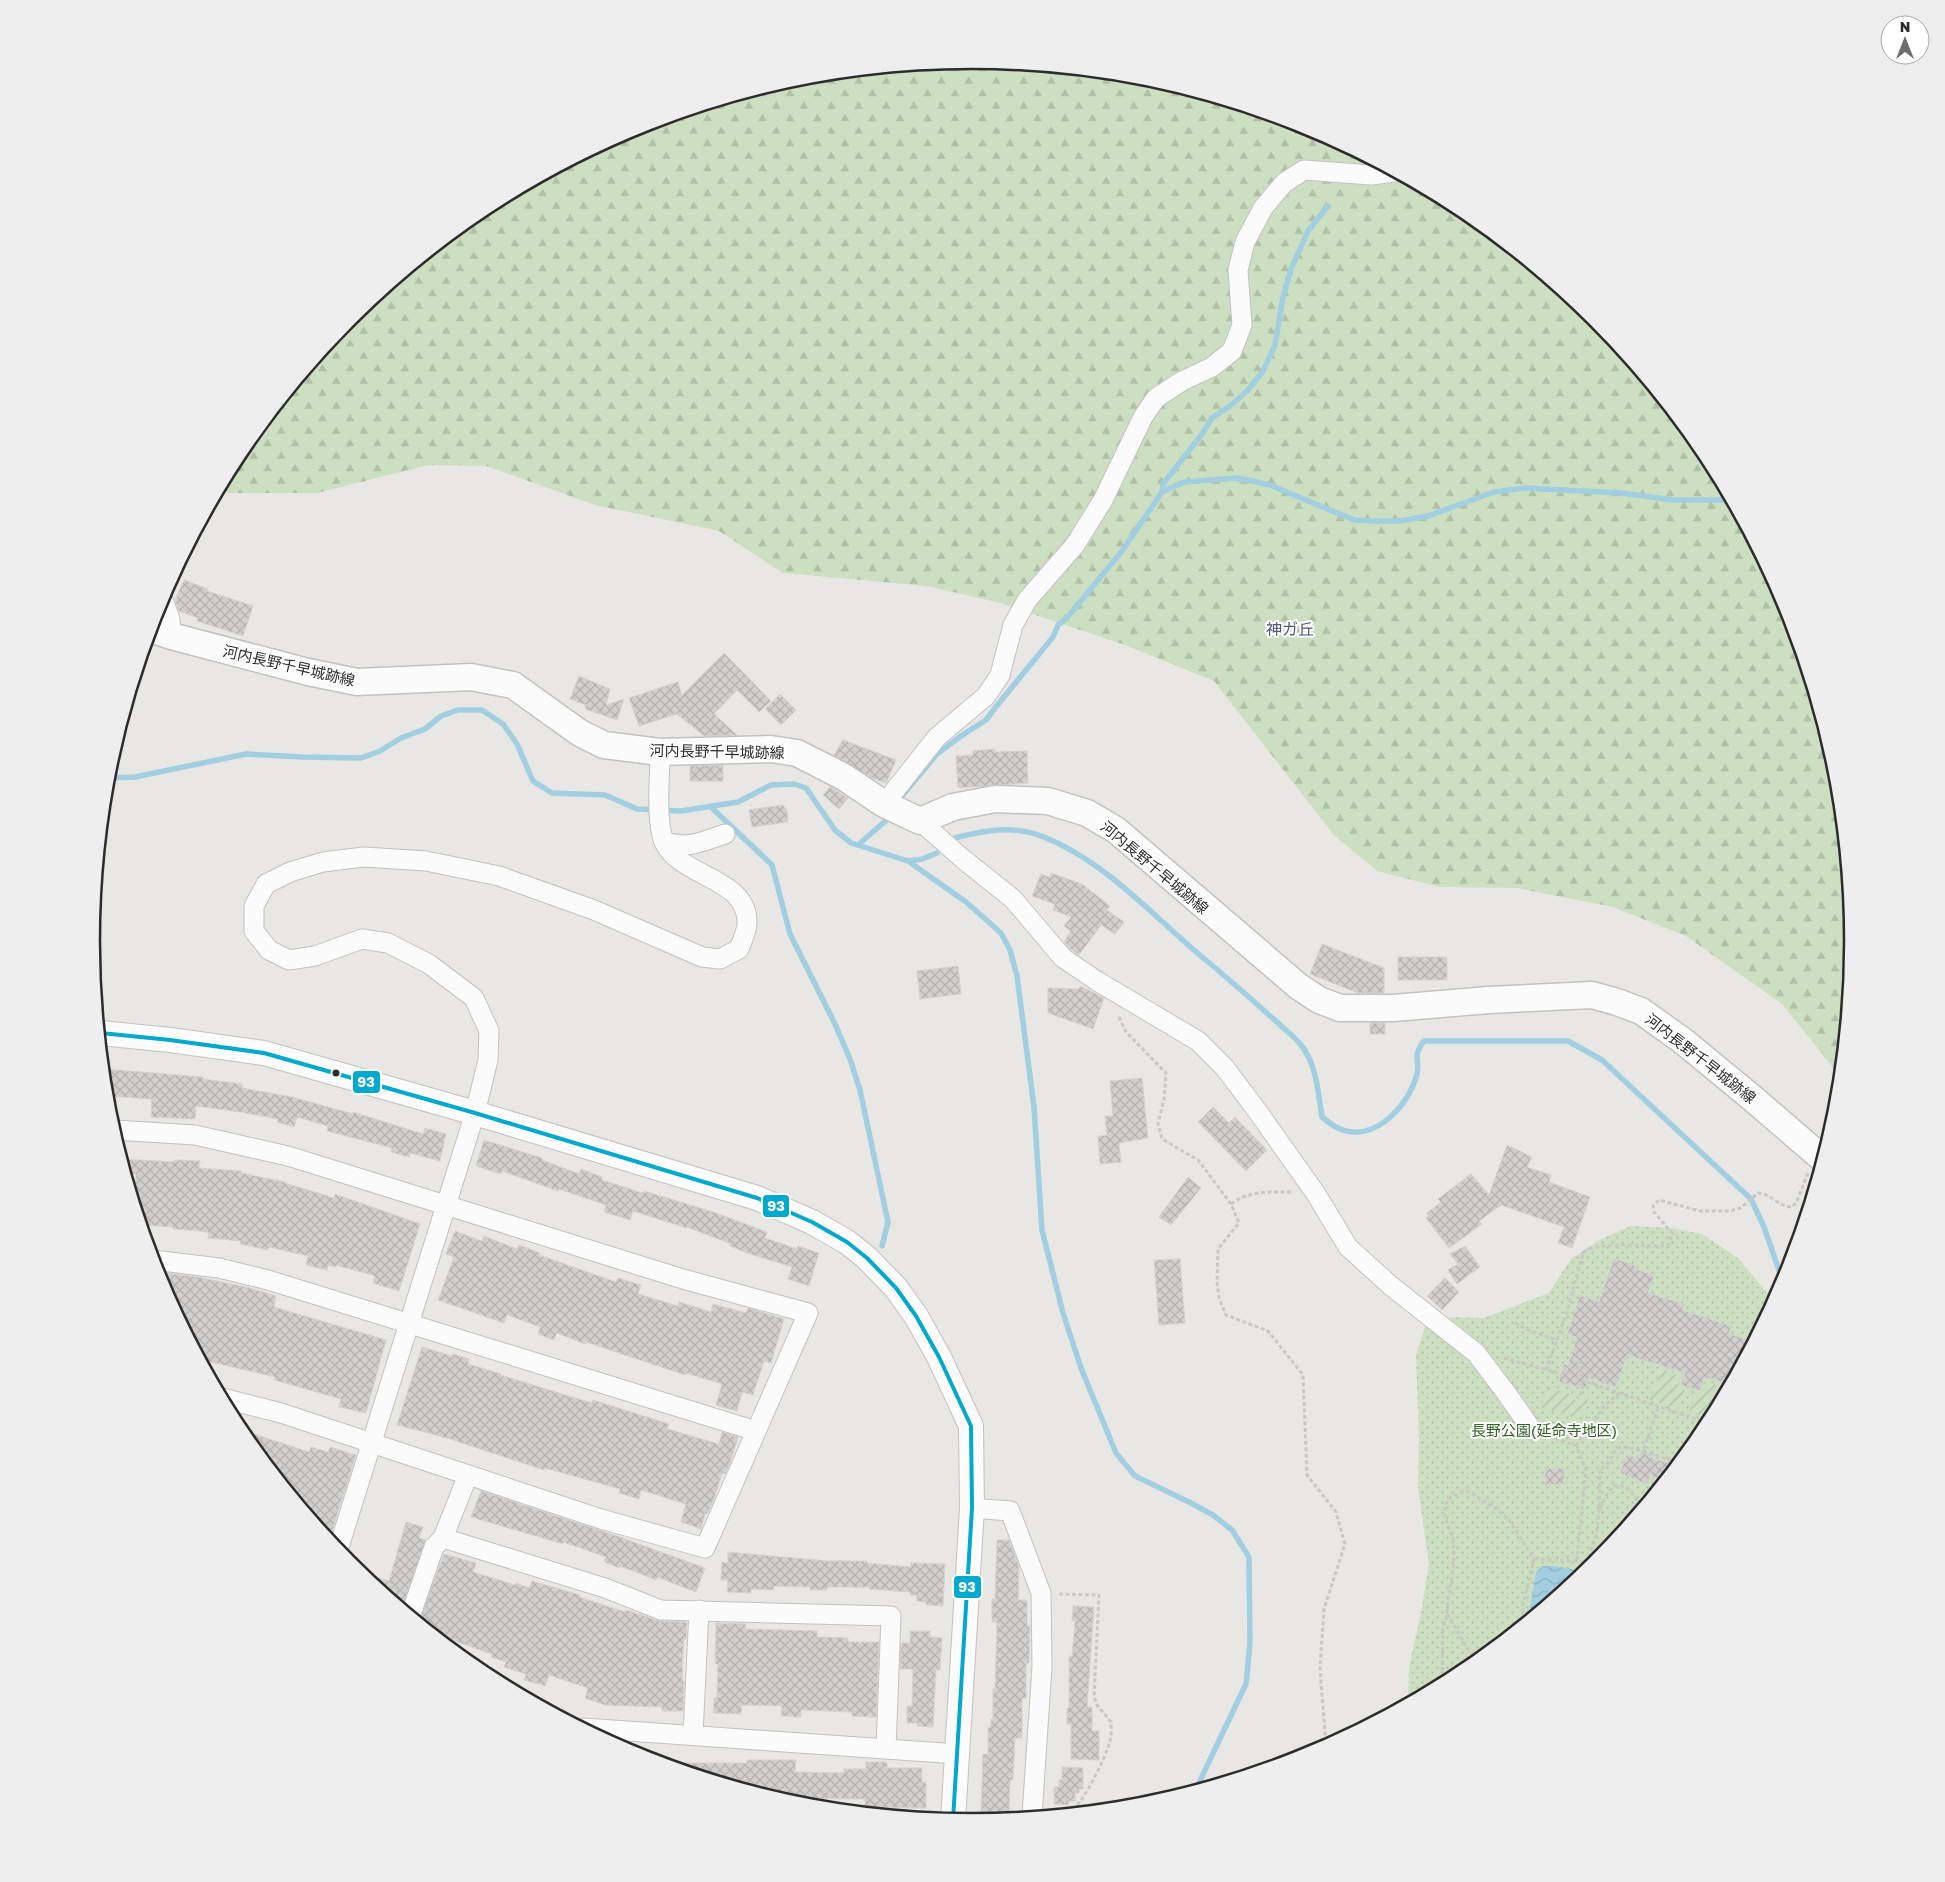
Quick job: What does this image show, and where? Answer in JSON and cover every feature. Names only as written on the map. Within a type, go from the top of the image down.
[{"type":"main road","name":"河内長野千早城跡線","points":[[161,633],[308,672],[357,682],[471,677],[513,685],[580,733],[604,746],[660,759],[771,749],[797,753],[844,777],[884,804],[920,820],[953,807],[995,799],[1048,801],[1086,812],[1116,830],[1298,986],[1319,1000],[1340,1008],[1393,1008],[1488,1000],[1592,995],[1633,1008],[1641,1011],[1683,1041],[1816,1164]]},
{"type":"street","points":[[884,804],[938,737],[986,696],[1000,675],[1014,625],[1027,600],[1075,545],[1103,500],[1143,418],[1156,398],[1182,381],[1212,367],[1232,351],[1242,325],[1238,270],[1245,242],[1263,208],[1284,183],[1304,170],[1370,175],[1385,173]]},
{"type":"street","points":[[161,633],[170,618],[166,609]]},
{"type":"street","points":[[341,1542],[475,1113],[488,1060],[489,1031],[474,998],[429,964],[388,943],[362,939],[315,956],[289,960],[269,950],[254,930],[254,906],[266,884],[290,872],[323,862],[364,857],[426,861],[499,876],[594,910],[702,957],[720,959],[739,949],[747,924],[744,907],[729,889],[699,873],[671,854],[664,842],[660,822],[660,759]]},
{"type":"street","points":[[920,820],[963,859],[1013,899],[1063,958],[1117,993],[1198,1040],[1225,1068],[1316,1194],[1348,1247],[1391,1286],[1476,1354],[1532,1430]]},
{"type":"street","points":[[664,842],[678,846],[690,845],[725,834]]},
{"type":"street","points":[[106,1034],[264,1053],[475,1113],[757,1198],[812,1222],[847,1242],[867,1258],[896,1288],[916,1316],[971,1426],[972,1508],[954,1812]]},
{"type":"street","points":[[122,1130],[194,1135],[288,1156],[683,1279],[808,1313],[705,1548],[601,1519],[281,1413],[231,1400]]},
{"type":"street","points":[[162,1261],[219,1268],[268,1280],[756,1431]]},
{"type":"street","points":[[413,1609],[434,1546],[443,1538],[468,1475]]},
{"type":"street","points":[[972,1508],[1010,1511],[1041,1593],[1042,1667],[1032,1811]]},
{"type":"street","points":[[443,1538],[605,1588],[661,1610],[891,1616],[886,1749]]},
{"type":"street","points":[[693,1735],[699,1610]]},
{"type":"street","points":[[600,1729],[958,1754]]},
{"type":"path","points":[[1117,993],[1118,1015],[1126,1032],[1166,1073],[1164,1100],[1158,1123],[1162,1139],[1198,1160],[1231,1204],[1239,1223],[1218,1249],[1217,1282],[1219,1298],[1226,1315],[1268,1331],[1303,1375],[1307,1475],[1336,1512],[1345,1544],[1324,1609],[1320,1669],[1325,1738]]},
{"type":"path","points":[[1546,1370],[1566,1315],[1585,1250],[1602,1246],[1669,1244],[1672,1233],[1654,1212],[1653,1206],[1659,1200],[1704,1212],[1734,1211],[1746,1205],[1758,1194],[1762,1194],[1784,1206],[1792,1207],[1815,1165]]},
{"type":"path","points":[[1231,1204],[1244,1196],[1262,1192],[1316,1194]]},
{"type":"path","points":[[1515,1323],[1557,1340]]},
{"type":"path","points":[[1507,1359],[1562,1374]]},
{"type":"path","points":[[1579,1360],[1578,1365],[1584,1381],[1580,1394]]},
{"type":"path","points":[[1575,1378],[1658,1408],[1701,1421]]},
{"type":"path","points":[[1576,1446],[1604,1406],[1619,1393]]},
{"type":"path","points":[[1643,1451],[1658,1408]]},
{"type":"path","points":[[1532,1430],[1576,1446],[1586,1470],[1577,1561]]},
{"type":"path","points":[[1648,1437],[1653,1439]]},
{"type":"path","points":[[1534,1559],[1584,1562],[1589,1556],[1600,1508],[1600,1469],[1606,1465],[1617,1448],[1626,1447],[1643,1451],[1673,1461]]},
{"type":"path","points":[[1600,1508],[1608,1492],[1615,1485],[1620,1485],[1634,1494],[1638,1504]]},
{"type":"path","points":[[1442,1675],[1443,1629],[1454,1565],[1454,1539],[1445,1517],[1445,1506],[1449,1498],[1463,1491],[1470,1492],[1495,1508],[1509,1520],[1534,1559],[1523,1605],[1522,1618]]},
{"type":"path","points":[[1041,1593],[1099,1595],[1094,1697],[1097,1705],[1112,1722],[1110,1741],[1084,1795],[1074,1807]]},
{"type":"path","points":[[1447,1614],[1472,1655]]},
{"type":"green space","points":[[972,69],[1030,71],[1086,76],[1198,98],[1253,115],[1306,135],[1358,159],[1409,186],[1457,216],[1548,285],[1589,324],[1665,410],[1698,456],[1728,505],[1755,555],[1778,607],[1815,715],[1828,771],[1837,827],[1843,884],[1845,941],[1843,998],[1835,1069],[1782,1004],[1686,936],[1613,907],[1517,888],[1440,887],[1377,871],[1334,835],[1214,681],[1125,645],[1000,603],[927,586],[783,573],[719,531],[595,505],[486,466],[429,465],[317,493],[225,492],[247,456],[280,410],[356,324],[397,285],[488,216],[536,186],[587,159],[639,135],[692,115],[747,98],[859,76],[915,71]]},
{"type":"green space","name":"長野公園(延命寺地区)","points":[[1631,1226],[1671,1228],[1702,1234],[1738,1258],[1770,1294],[1755,1327],[1728,1377],[1698,1426],[1665,1472],[1628,1516],[1589,1558],[1548,1597],[1457,1666],[1408,1696],[1409,1667],[1429,1564],[1418,1487],[1419,1439],[1416,1355],[1425,1327],[1452,1317],[1484,1318],[1549,1293],[1571,1259],[1599,1240]]},
{"type":"green space","points":[[1661,1369],[1681,1376],[1678,1386],[1685,1389],[1678,1409],[1650,1400]]},
{"type":"green space","points":[[1705,1381],[1722,1387],[1704,1417],[1689,1412],[1696,1393],[1700,1394]]},
{"type":"green space","points":[[1548,1387],[1576,1396],[1575,1401],[1581,1403],[1584,1395],[1589,1397],[1582,1420],[1541,1407]]},
{"type":"water","points":[[1543,1566],[1564,1567],[1576,1571],[1529,1612],[1536,1572]]},
{"type":"building","points":[[184,580],[208,589],[207,591],[253,606],[243,636],[197,621],[198,618],[179,611],[175,600]]},
{"type":"building","points":[[724,653],[771,701],[759,712],[737,690],[714,714],[737,735],[704,736],[677,714],[639,726],[629,698],[678,682],[682,695]]},
{"type":"building","points":[[579,676],[610,689],[606,705],[624,699],[617,720],[585,709],[586,705],[570,699]]},
{"type":"building","points":[[780,694],[796,710],[781,725],[765,709]]},
{"type":"building","points":[[843,740],[896,760],[886,783],[872,778],[834,755]]},
{"type":"building","points":[[995,749],[995,752],[1027,751],[1028,783],[958,788],[956,756],[973,755],[973,751]]},
{"type":"building","points":[[723,765],[723,781],[690,781],[690,766]]},
{"type":"building","points":[[830,787],[848,798],[839,809],[823,795]]},
{"type":"building","points":[[783,805],[787,811],[788,822],[752,827],[749,810]]},
{"type":"building","points":[[1051,873],[1082,884],[1110,906],[1107,910],[1124,922],[1115,934],[1101,925],[1079,955],[1069,948],[1064,941],[1071,931],[1064,926],[1071,917],[1053,910],[1055,904],[1032,896],[1041,874],[1049,877]]},
{"type":"building","points":[[1322,944],[1384,968],[1384,993],[1358,993],[1310,974]]},
{"type":"building","points":[[1398,957],[1447,957],[1447,980],[1398,980]]},
{"type":"building","points":[[958,966],[961,994],[920,999],[917,971]]},
{"type":"building","points":[[1080,986],[1104,998],[1093,1029],[1048,1013],[1048,988],[1079,989]]},
{"type":"building","points":[[1370,1023],[1385,1023],[1385,1034],[1370,1034]]},
{"type":"building","points":[[110,1070],[203,1077],[203,1079],[242,1084],[242,1088],[292,1097],[353,1114],[353,1112],[423,1134],[425,1128],[446,1134],[440,1161],[410,1153],[409,1157],[391,1152],[392,1148],[327,1131],[328,1126],[297,1117],[294,1127],[277,1122],[278,1119],[196,1106],[195,1119],[151,1117],[152,1099],[115,1097]]},
{"type":"building","points":[[1142,1078],[1148,1138],[1119,1143],[1121,1162],[1100,1164],[1098,1136],[1107,1135],[1105,1116],[1113,1116],[1110,1081]]},
{"type":"building","points":[[1213,1107],[1229,1123],[1235,1117],[1267,1150],[1246,1171],[1198,1122]]},
{"type":"building","points":[[484,1140],[542,1158],[542,1160],[579,1174],[581,1169],[602,1177],[602,1180],[716,1213],[767,1232],[765,1238],[797,1249],[798,1246],[819,1253],[809,1286],[788,1279],[792,1267],[747,1253],[730,1246],[731,1244],[687,1227],[633,1211],[630,1220],[604,1212],[606,1205],[559,1189],[558,1191],[502,1171],[501,1174],[476,1166]]},
{"type":"building","points":[[1507,1145],[1532,1157],[1527,1167],[1551,1175],[1549,1182],[1590,1197],[1572,1248],[1558,1243],[1564,1227],[1501,1205],[1479,1221],[1482,1224],[1449,1248],[1426,1218],[1429,1216],[1427,1213],[1441,1202],[1438,1199],[1471,1174],[1489,1195]]},
{"type":"building","points":[[128,1159],[174,1162],[175,1160],[200,1161],[199,1168],[241,1171],[241,1173],[285,1182],[334,1198],[335,1194],[420,1224],[399,1291],[373,1283],[375,1276],[336,1265],[336,1267],[328,1265],[327,1270],[306,1265],[308,1256],[269,1247],[268,1250],[240,1244],[241,1241],[208,1238],[209,1233],[201,1231],[149,1225],[136,1185],[136,1174],[132,1174]]},
{"type":"building","points":[[1188,1177],[1201,1188],[1171,1225],[1159,1217]]},
{"type":"building","points":[[455,1231],[482,1241],[484,1236],[517,1249],[519,1245],[540,1253],[539,1255],[616,1282],[618,1278],[641,1285],[638,1294],[678,1306],[679,1302],[711,1312],[713,1304],[746,1313],[748,1308],[784,1319],[771,1363],[764,1361],[753,1395],[742,1392],[737,1411],[716,1405],[722,1384],[686,1373],[685,1375],[586,1342],[585,1344],[557,1333],[554,1340],[538,1334],[540,1327],[507,1315],[504,1323],[438,1300],[454,1257],[446,1254]]},
{"type":"building","points":[[1465,1246],[1480,1267],[1457,1284],[1448,1270],[1458,1264],[1450,1254]]},
{"type":"building","points":[[1614,1258],[1636,1266],[1635,1269],[1654,1275],[1648,1293],[1684,1304],[1682,1310],[1731,1326],[1729,1334],[1748,1340],[1725,1383],[1704,1377],[1700,1391],[1681,1385],[1685,1373],[1627,1355],[1615,1387],[1589,1378],[1585,1388],[1559,1382],[1564,1364],[1568,1365],[1577,1337],[1567,1334],[1580,1295],[1599,1302]]},
{"type":"building","points":[[1180,1259],[1185,1323],[1159,1325],[1154,1260]]},
{"type":"building","points":[[166,1273],[198,1277],[250,1288],[276,1296],[274,1307],[386,1340],[366,1413],[339,1407],[341,1399],[274,1380],[275,1377],[209,1362],[190,1327]]},
{"type":"building","points":[[1445,1278],[1459,1292],[1442,1310],[1427,1296]]},
{"type":"building","points":[[422,1347],[469,1359],[468,1364],[500,1375],[592,1403],[593,1400],[669,1424],[667,1429],[719,1444],[722,1432],[738,1437],[729,1466],[725,1474],[722,1473],[714,1499],[707,1514],[705,1514],[701,1529],[681,1522],[686,1504],[641,1490],[639,1499],[619,1493],[620,1489],[545,1468],[544,1470],[447,1438],[397,1425]]},
{"type":"building","points":[[252,1433],[309,1452],[311,1447],[328,1452],[330,1447],[356,1455],[332,1532],[280,1472]]},
{"type":"building","points":[[1641,1452],[1671,1464],[1659,1479],[1650,1476],[1647,1484],[1620,1473],[1627,1454],[1638,1459]]},
{"type":"building","points":[[1564,1468],[1564,1484],[1545,1485],[1545,1469]]},
{"type":"building","points":[[481,1491],[614,1535],[705,1568],[696,1592],[657,1577],[656,1580],[620,1566],[619,1568],[604,1562],[606,1557],[563,1542],[563,1544],[471,1517]]},
{"type":"building","points":[[406,1522],[423,1527],[419,1538],[426,1540],[404,1602],[376,1577],[389,1581]]},
{"type":"building","points":[[997,1540],[1009,1540],[1019,1566],[1018,1600],[1027,1600],[1027,1626],[1030,1626],[1029,1663],[1026,1663],[1026,1698],[1022,1698],[1022,1738],[1015,1738],[1013,1780],[1010,1780],[1009,1812],[981,1813],[983,1754],[988,1754],[988,1727],[991,1727],[991,1719],[993,1719],[993,1689],[995,1689],[997,1622],[992,1622],[992,1599],[995,1599]]},
{"type":"building","points":[[728,1552],[828,1561],[867,1561],[867,1563],[911,1567],[911,1563],[945,1564],[943,1606],[926,1605],[926,1602],[917,1601],[917,1595],[910,1595],[910,1592],[869,1589],[870,1587],[828,1587],[827,1590],[810,1590],[810,1587],[774,1586],[774,1590],[751,1589],[751,1593],[727,1592],[728,1580],[721,1580],[722,1562],[728,1563]]},
{"type":"building","points":[[444,1554],[476,1563],[473,1572],[515,1585],[516,1583],[529,1588],[532,1581],[580,1595],[579,1597],[625,1612],[626,1610],[660,1621],[687,1622],[683,1653],[683,1711],[662,1711],[662,1707],[605,1705],[585,1698],[588,1688],[549,1675],[545,1686],[524,1680],[526,1674],[504,1667],[506,1662],[491,1657],[492,1654],[451,1640],[421,1616]]},
{"type":"building","points":[[1073,1606],[1094,1607],[1087,1707],[1092,1707],[1092,1731],[1099,1731],[1099,1760],[1071,1759],[1071,1724],[1067,1724],[1067,1708],[1069,1708],[1069,1656],[1072,1657],[1075,1621],[1072,1621]]},
{"type":"building","points":[[716,1623],[746,1624],[745,1629],[817,1631],[817,1637],[848,1638],[848,1642],[879,1642],[876,1717],[852,1716],[852,1712],[801,1710],[801,1717],[781,1716],[782,1706],[742,1705],[741,1714],[713,1713],[714,1698],[717,1698],[718,1664],[715,1664]]},
{"type":"building","points":[[910,1631],[930,1631],[930,1637],[942,1638],[940,1670],[936,1670],[933,1727],[917,1726],[917,1723],[907,1723],[907,1706],[912,1706],[913,1669],[900,1669],[901,1643],[910,1643]]},
{"type":"building","points":[[747,1760],[796,1760],[795,1772],[844,1773],[844,1769],[866,1769],[866,1762],[887,1762],[887,1768],[922,1768],[922,1782],[926,1782],[926,1808],[865,1807],[865,1799],[816,1798],[802,1796],[747,1784],[681,1763],[747,1763]]},
{"type":"building","points":[[1062,1767],[1083,1768],[1083,1789],[1079,1789],[1079,1793],[1075,1793],[1075,1801],[1069,1801],[1068,1805],[1054,1804],[1054,1787],[1059,1787],[1059,1780],[1062,1780]]},
{"type":"waterway","points":[[1162,492],[1163,484],[1202,434],[1212,418],[1248,390],[1263,371],[1275,345],[1283,297],[1291,269],[1308,231],[1328,206]]},
{"type":"waterway","points":[[903,795],[937,754],[986,720],[1053,637],[1058,625],[1066,619],[1122,551],[1162,492],[1184,482],[1236,478],[1253,481],[1270,485],[1354,520],[1373,521],[1400,521],[1428,516],[1494,492],[1523,488],[1621,493],[1673,500],[1725,500]]},
{"type":"waterway","points":[[116,778],[135,777],[246,754],[361,758],[380,751],[401,738],[425,729],[441,716],[458,710],[482,710],[503,724],[517,744],[533,781],[552,793],[605,795],[637,809],[681,811],[738,802],[771,785],[794,784],[806,788],[835,830],[851,843],[908,861],[966,902],[1001,933],[1010,950],[1017,976],[1034,1107],[1042,1230],[1063,1313],[1081,1368],[1116,1453],[1135,1476],[1213,1515],[1232,1530],[1249,1557],[1250,1644],[1246,1684],[1198,1784]]},
{"type":"waterway","points":[[711,807],[772,865],[790,934],[835,1024],[850,1059],[860,1090],[888,1222],[882,1246]]},
{"type":"waterway","points":[[858,845],[890,817]]},
{"type":"waterway","points":[[955,838],[1000,830],[1033,833],[1067,848],[1088,860],[1108,875],[1299,1042],[1314,1070],[1322,1117],[1338,1128],[1351,1132],[1377,1127],[1398,1109],[1413,1086],[1418,1068],[1417,1054],[1424,1041],[1568,1041],[1602,1060],[1751,1199],[1764,1227],[1779,1271]]},
{"type":"waterway","points":[[908,861],[922,859],[937,853]]},
{"type":"transit line","name":"93","points":[[106,1033],[264,1053],[475,1113],[757,1198],[812,1222],[847,1242],[867,1258],[896,1288],[916,1316],[939,1357],[971,1426],[972,1508],[953,1812]]},
{"type":"district","name":"神ガ丘","points":[[1290,629]]}]
